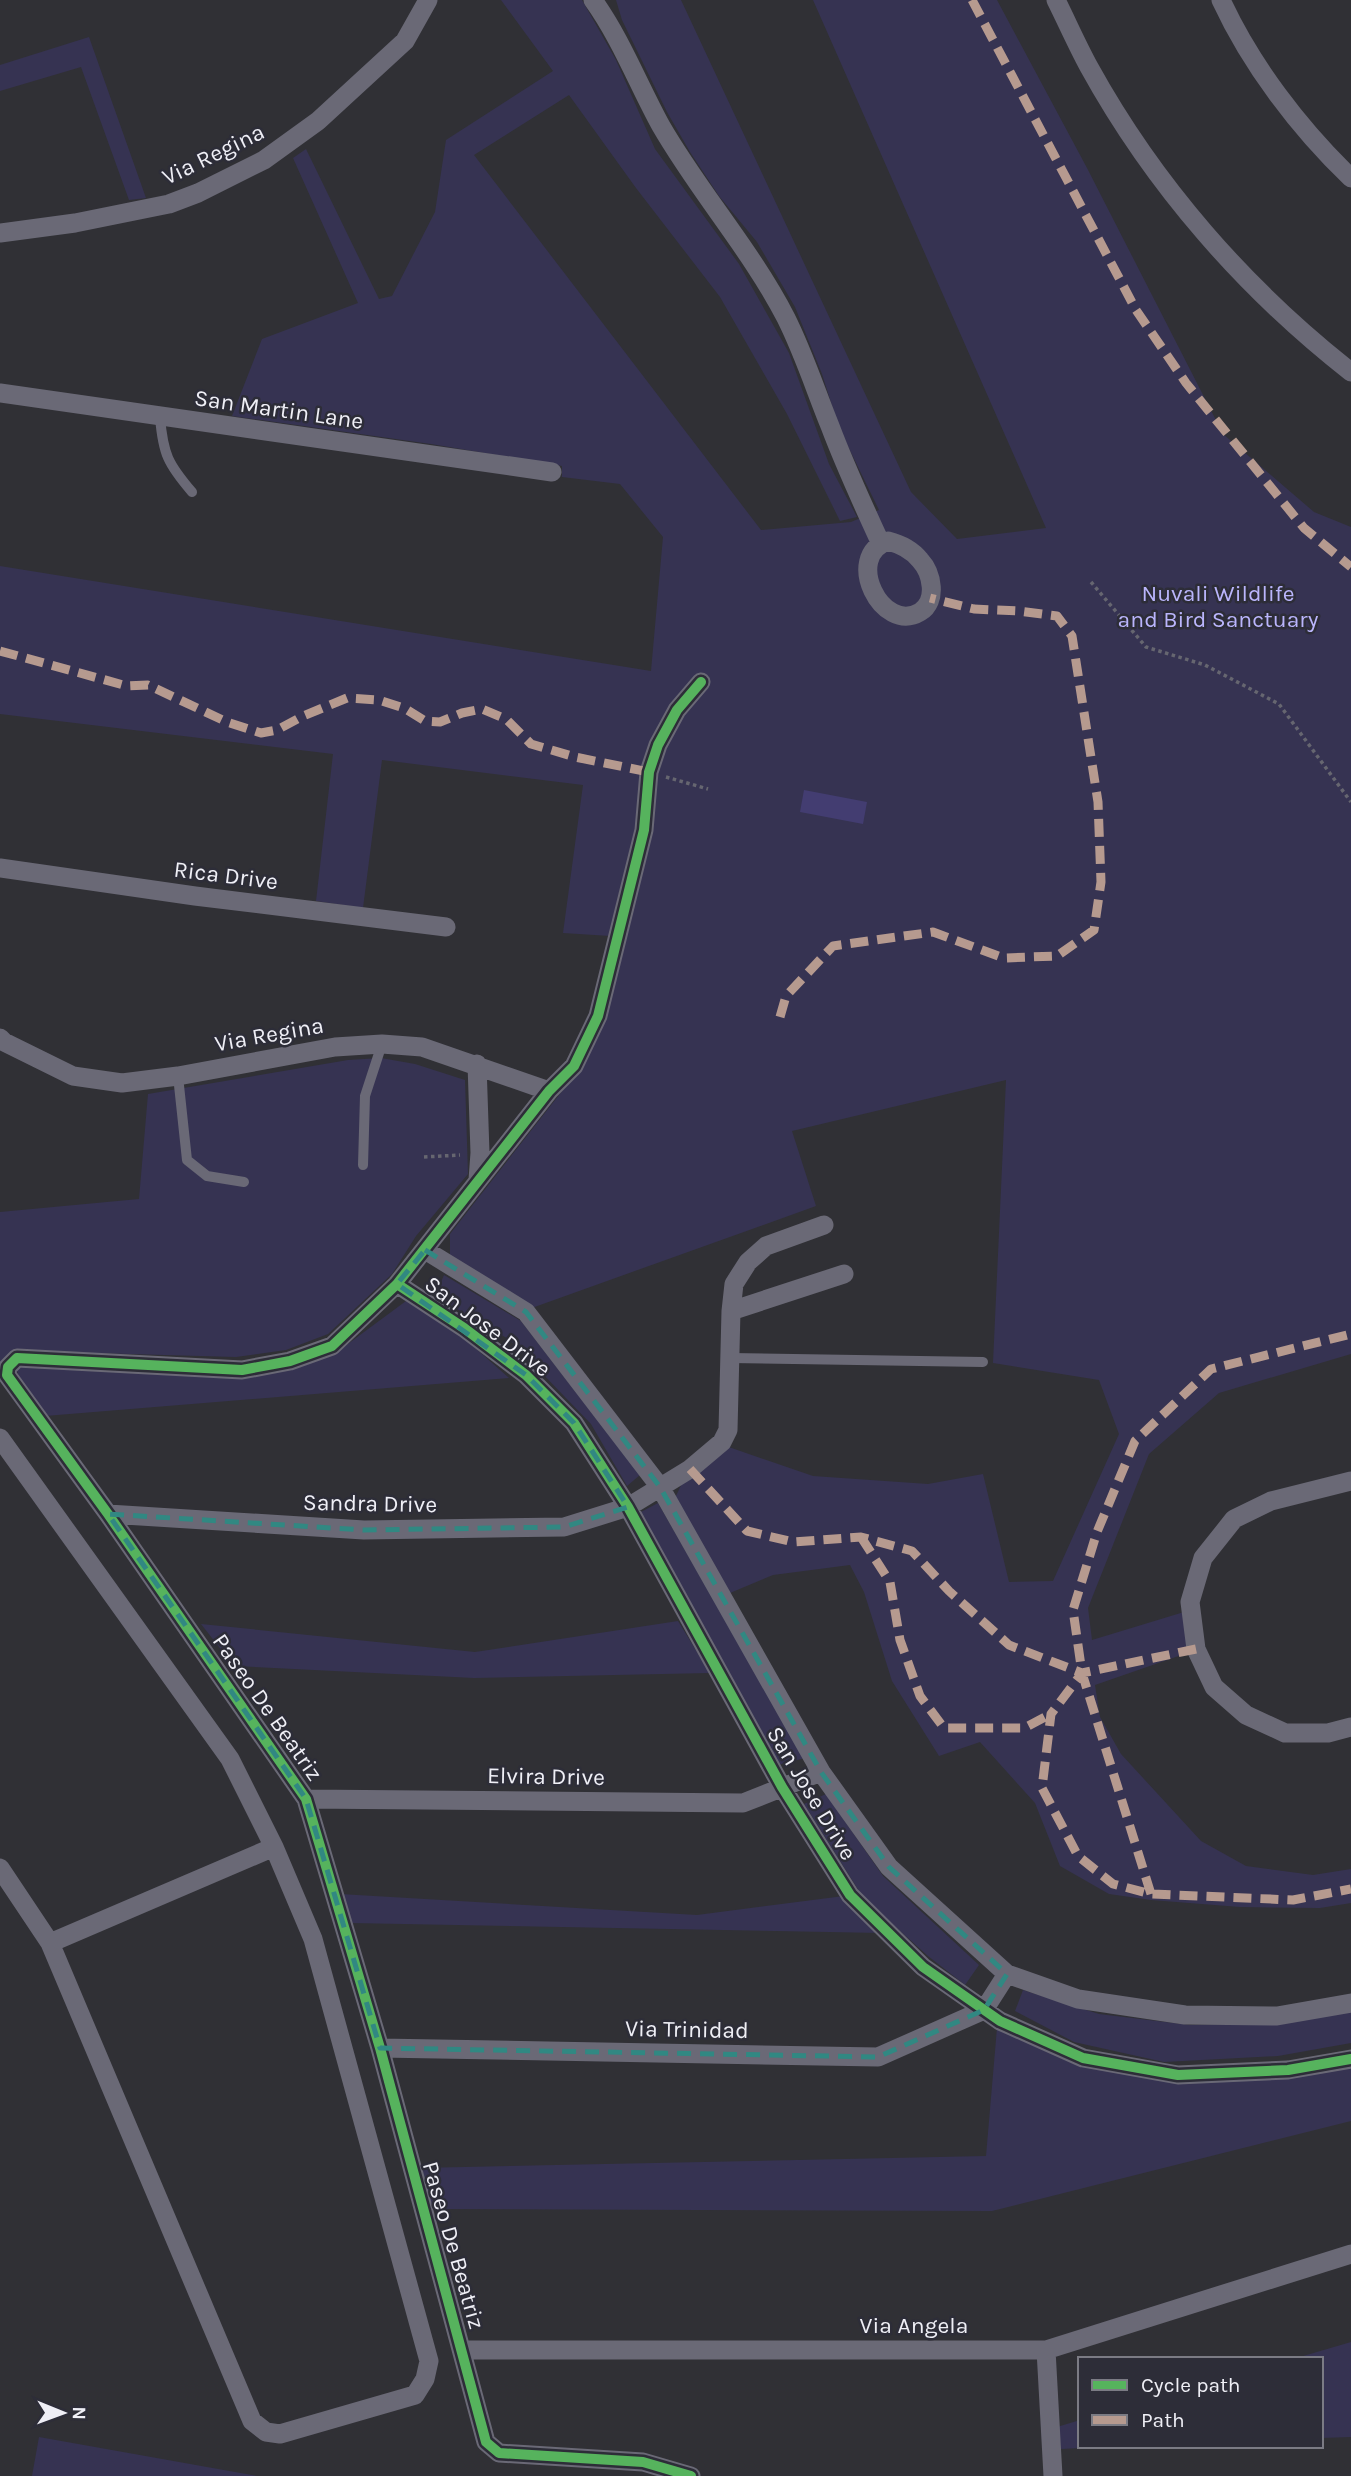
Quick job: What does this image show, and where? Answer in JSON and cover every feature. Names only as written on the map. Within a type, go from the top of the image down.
[{"type":"street","name":"Via Regina","points":[[0,233],[75,223],[169,204],[198,193],[264,160],[317,121],[405,41],[428,0]]},
{"type":"street","points":[[593,0],[608,21],[661,125],[785,316],[810,368],[854,485],[881,544]]},
{"type":"street","points":[[602,0],[608,21]]},
{"type":"street","points":[[1056,0],[1096,79],[1173,195],[1210,240],[1286,317],[1351,372]]},
{"type":"street","points":[[1221,0],[1269,83],[1303,126],[1351,178]]},
{"type":"street","name":"San Martin Lane","points":[[0,393],[552,472]]},
{"type":"street","points":[[397,1284],[549,1091],[574,1066],[598,1016],[645,830],[649,772],[658,745],[677,710],[701,682]]},
{"type":"street","name":"Rica Drive","points":[[0,868],[195,896],[446,927]]},
{"type":"street","name":"Via Regina","points":[[0,1038],[73,1076],[122,1083],[178,1076],[335,1047],[382,1044],[422,1047],[549,1091]]},
{"type":"street","points":[[477,1064],[480,1153],[478,1180]]},
{"type":"street","name":"Sandra Drive","points":[[107,1514],[391,1530],[564,1527],[628,1507],[690,1469],[722,1442],[728,1430],[734,1284],[748,1262],[766,1246],[824,1225]]},
{"type":"street","name":"San Jose Drive","points":[[425,1250],[526,1312],[660,1487],[821,1772],[889,1867],[1007,1974],[1078,1999],[1185,2015],[1277,2016],[1351,2003]]},
{"type":"street","points":[[731,1311],[844,1274]]},
{"type":"street","name":"San Jose Drive","points":[[397,1284],[464,1328],[526,1376],[574,1423],[628,1507],[782,1787],[855,1903],[923,1968],[1000,2021],[1083,2058],[1178,2075],[1288,2070],[1351,2059]]},
{"type":"street","name":"Paseo De Beatriz","points":[[397,1284],[332,1346],[290,1361],[242,1370],[17,1358],[8,1367],[7,1375],[306,1799],[380,2048],[486,2442],[499,2453],[643,2462],[691,2476]]},
{"type":"street","points":[[0,1438],[230,1759],[274,1847],[313,1940],[429,2361],[425,2379],[415,2395],[280,2434],[266,2432],[252,2421],[50,1943],[0,1868]]},
{"type":"street","points":[[1351,1481],[1271,1501],[1234,1519],[1203,1558],[1190,1602],[1196,1649],[1214,1687],[1246,1715],[1285,1733],[1328,1733],[1351,1727]]},
{"type":"street","name":"Elvira Drive","points":[[306,1799],[743,1803],[821,1772]]},
{"type":"street","points":[[50,1943],[274,1847]]},
{"type":"street","points":[[984,2010],[1007,1974]]},
{"type":"street","name":"Via Trinidad","points":[[380,2048],[878,2057],[984,2010]]},
{"type":"street","name":"Via Angela","points":[[462,2350],[1046,2350],[1351,2254]]},
{"type":"street","points":[[1046,2350],[1053,2476]]},
{"type":"lane","points":[[160,416],[162,445],[169,463],[192,492]]},
{"type":"lane","points":[[363,1165],[365,1096],[382,1044]]},
{"type":"lane","points":[[178,1076],[187,1160],[207,1176],[244,1182]]},
{"type":"lane","points":[[730,1358],[983,1362]]},
{"type":"path","points":[[1091,582],[1146,647],[1205,666],[1279,704],[1351,802]]},
{"type":"path","points":[[649,772],[708,789]]},
{"type":"path","points":[[424,1157],[480,1153]]},
{"type":"highlighted area","points":[[425,1250],[526,1312],[660,1487],[821,1772],[889,1867],[1007,1974],[984,2010],[878,2057],[380,2048],[306,1799],[108,1514],[364,1530],[564,1527],[628,1507],[574,1423],[526,1375],[397,1284]]},
{"type":"green space","name":"Nuvali Wildlife and Bird Sanctuary","points":[[501,0],[582,0],[616,60],[655,149],[739,264],[789,353],[829,464],[857,517],[840,521],[787,414],[720,297],[569,95],[474,155],[761,530],[851,522],[879,510],[839,428],[822,374],[795,307],[757,242],[719,196],[690,152],[667,112],[622,20],[616,0],[681,0],[911,492],[957,539],[1046,528],[813,0],[997,0],[1087,168],[1223,434],[1314,512],[1351,527],[1351,1354],[1219,1393],[1149,1454],[1088,1608],[1092,1640],[1184,1612],[1193,1651],[1095,1685],[1100,1717],[1121,1754],[1201,1841],[1246,1866],[1313,1875],[1351,1869],[1351,1903],[1320,1908],[1240,1907],[1151,1900],[1109,1894],[1060,1866],[1035,1803],[980,1742],[939,1756],[892,1681],[864,1592],[850,1565],[773,1575],[730,1593],[675,1498],[685,1477],[720,1444],[813,1476],[928,1484],[983,1474],[1009,1582],[1053,1581],[1119,1434],[1099,1380],[993,1363],[1006,1080],[792,1131],[816,1206],[529,1309],[450,1260],[450,1234],[581,1067],[626,937],[563,933],[583,785],[382,760],[363,908],[316,901],[333,754],[0,714],[0,566],[651,671],[663,537],[620,484],[562,477],[562,466],[431,444],[232,416],[262,339],[358,303],[293,158],[306,149],[379,299],[392,296],[435,212],[446,140],[553,71]]},
{"type":"green space","points":[[89,37],[146,198],[129,200],[81,67],[0,91],[0,65]]},
{"type":"green space","points":[[381,1058],[415,1064],[465,1080],[468,1174],[416,1236],[392,1274],[328,1334],[286,1350],[236,1357],[93,1353],[0,1363],[0,1212],[139,1199],[148,1094],[348,1060]]},
{"type":"green space","points":[[444,1275],[521,1321],[640,1475],[627,1486],[591,1424],[510,1340],[435,1296]]},
{"type":"green space","points":[[406,1301],[456,1331],[509,1378],[45,1416],[20,1383],[17,1370],[24,1364],[236,1377],[333,1355]]},
{"type":"green space","points":[[658,1503],[805,1758],[778,1765],[641,1512]]},
{"type":"green space","points":[[678,1621],[710,1673],[474,1678],[234,1666],[201,1624],[475,1652]]},
{"type":"green space","points":[[826,1794],[883,1876],[979,1965],[965,1985],[864,1899],[804,1804]]},
{"type":"green space","points":[[340,1894],[697,1915],[844,1896],[881,1933],[350,1923]]},
{"type":"green space","points":[[1023,1990],[1099,2014],[1190,2025],[1282,2023],[1351,2009],[1351,2043],[1278,2056],[1164,2062],[1074,2042],[1015,2011]]},
{"type":"green space","points":[[997,2028],[1082,2067],[1351,2067],[1351,2121],[992,2211],[432,2209],[418,2168],[986,2156]]},
{"type":"green space","points":[[1351,2342],[1351,2437],[1323,2438],[1323,2357],[1300,2357]]},
{"type":"green space","points":[[1078,2421],[1078,2448],[1081,2448],[1061,2449],[1057,2427]]},
{"type":"green space","points":[[39,2437],[257,2476],[32,2476]]},
{"type":"shaded area","points":[[804,790],[867,802],[863,824],[800,812]]},
{"type":"marked path","points":[[972,0],[1136,310],[1186,383],[1304,528],[1351,567]]},
{"type":"marked path","points":[[780,1017],[786,996],[833,946],[933,932],[1004,958],[1057,956],[1094,930],[1101,882],[1098,802],[1072,636],[1057,616],[974,609],[930,598]]},
{"type":"marked path","points":[[0,651],[127,686],[148,685],[227,722],[261,733],[277,730],[347,698],[379,700],[404,708],[425,721],[440,722],[482,709],[506,719],[531,744],[575,757],[649,772]]},
{"type":"marked path","points":[[1151,1894],[1082,1673],[1073,1610],[1097,1532],[1135,1441],[1211,1369],[1351,1334]]},
{"type":"marked path","points":[[690,1469],[747,1531],[793,1542],[861,1537],[912,1551],[949,1591],[1009,1645],[1082,1673]]},
{"type":"marked path","points":[[861,1537],[890,1582],[900,1640],[920,1696],[944,1728],[1024,1728],[1051,1714]]},
{"type":"marked path","points":[[1196,1649],[1082,1673],[1051,1714],[1042,1788],[1078,1856],[1113,1884],[1151,1894],[1293,1900],[1351,1889]]},
{"type":"cycle path","points":[[691,2476],[643,2462],[499,2453],[486,2442],[380,2048],[306,1799],[108,1514],[7,1375],[8,1367],[17,1358],[242,1370],[290,1361],[332,1346],[397,1284],[549,1091],[574,1066],[598,1016],[644,830],[649,772],[658,745],[677,710],[701,682]]},
{"type":"cycle path","points":[[397,1284],[464,1328],[526,1375],[574,1423],[628,1507],[782,1787],[850,1895],[923,1967],[1000,2021],[1083,2058],[1178,2075],[1288,2070],[1351,2059]]}]
